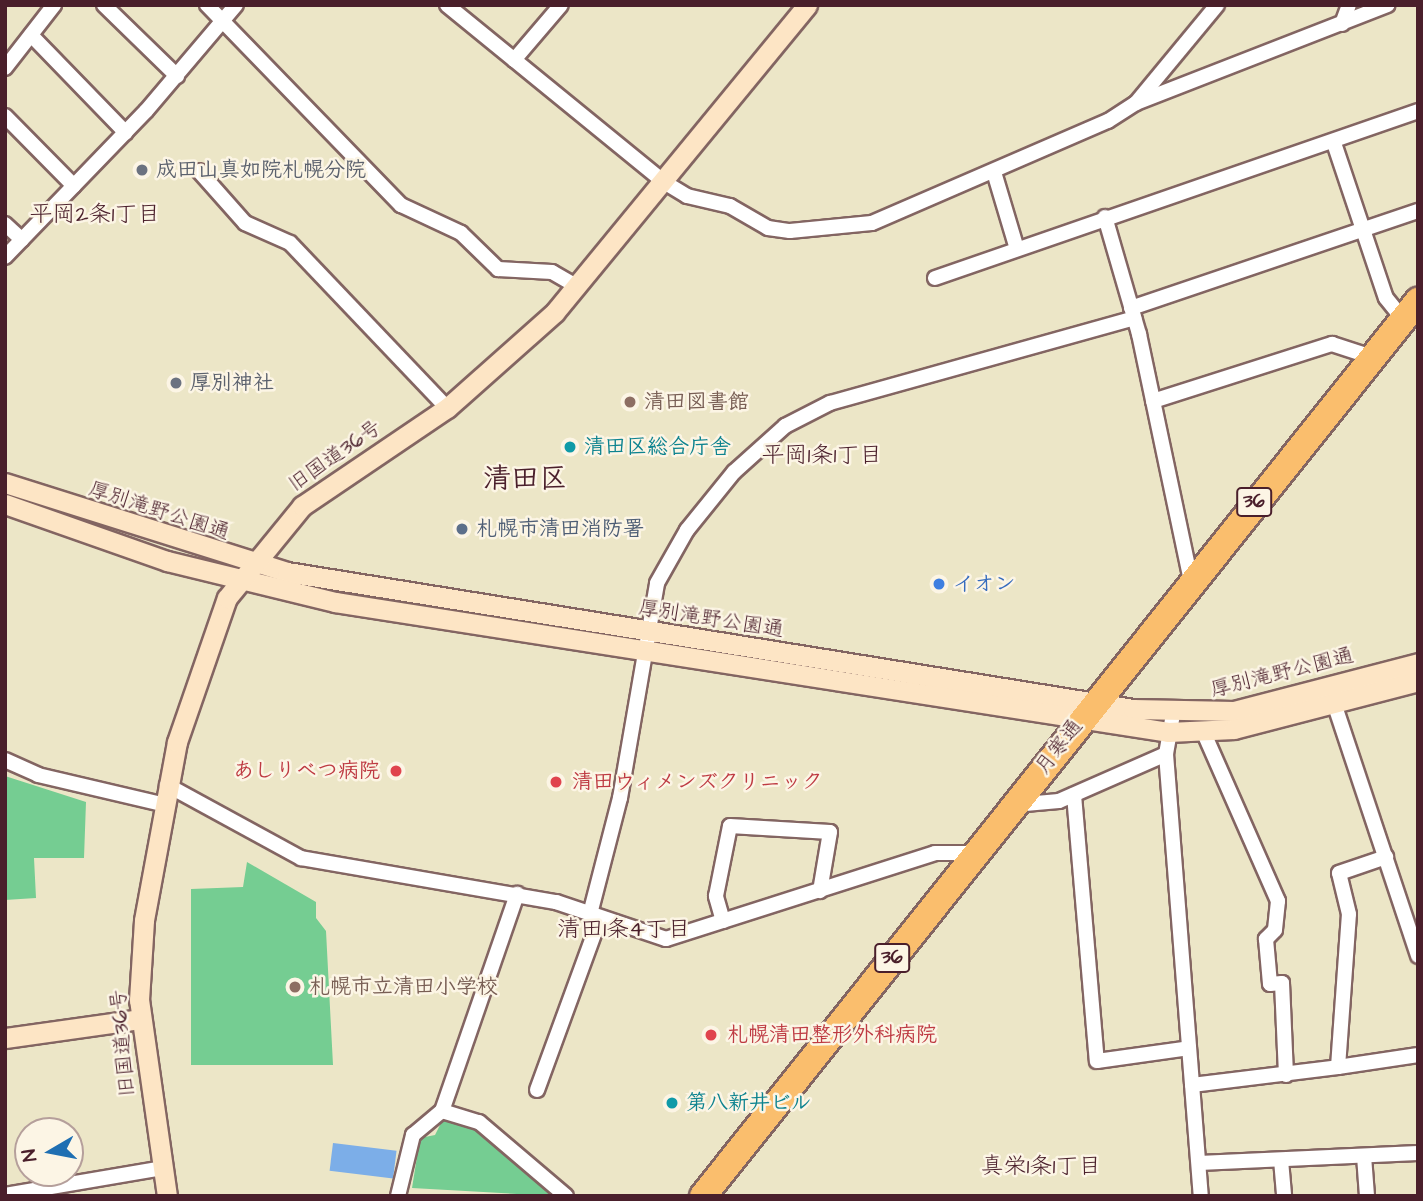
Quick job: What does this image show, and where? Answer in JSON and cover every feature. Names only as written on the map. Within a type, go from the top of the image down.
[{"type":"highway","name":"月寒通","points":[[703,1196],[1191,580],[1410,310]]},
{"type":"main road","name":"旧国道36号","points":[[167,1196],[141,1019],[144,919],[167,785],[208,642],[239,581],[318,492],[447,408],[500,367],[578,287],[801,7]]},
{"type":"main road","name":"厚別滝野公園通","points":[[5,483],[252,565],[643,641],[841,685],[1087,711],[1171,723],[1203,732],[1417,671]]},
{"type":"main road","name":"厚別滝野公園通","points":[[5,504],[239,581],[643,641],[843,664],[1087,711]]},
{"type":"main road","points":[[841,685],[843,664]]},
{"type":"main road","name":"厚別滝野公園通","points":[[1171,723],[1332,694]]},
{"type":"main road","points":[[5,1038],[141,1019]]},
{"type":"street","points":[[5,68],[54,5]]},
{"type":"street","points":[[104,5],[177,76]]},
{"type":"street","points":[[207,5],[401,205],[461,233],[498,269],[552,272],[578,287]]},
{"type":"street","points":[[5,257],[126,133],[236,5]]},
{"type":"street","points":[[447,5],[664,182],[687,196],[730,206],[768,228],[833,230],[872,223],[994,172],[1136,103],[1388,5]]},
{"type":"street","points":[[514,60],[561,5]]},
{"type":"street","points":[[1136,103],[1217,5]]},
{"type":"street","points":[[1342,24],[1349,5]]},
{"type":"street","points":[[31,35],[126,133]]},
{"type":"street","points":[[935,278],[1016,246],[1334,143],[1418,111]]},
{"type":"street","points":[[5,116],[74,186]]},
{"type":"street","points":[[1334,143],[1360,232],[1386,298],[1410,310]]},
{"type":"street","points":[[199,171],[245,223],[290,243],[447,408]]},
{"type":"street","points":[[994,172],[1016,246]]},
{"type":"street","points":[[537,1090],[595,916],[620,798],[643,641],[657,583],[687,530],[734,472],[785,426],[860,393],[1132,313],[1418,211]]},
{"type":"street","points":[[1105,217],[1153,401],[1191,580]]},
{"type":"street","points":[[5,223],[22,240]]},
{"type":"street","points":[[1153,401],[1332,344],[1372,357]]},
{"type":"street","points":[[1332,694],[1418,956]]},
{"type":"street","points":[[1171,723],[1166,754],[1201,1196]]},
{"type":"street","points":[[1203,732],[1278,901],[1275,930],[1266,939],[1270,984],[1282,984],[1286,1075]]},
{"type":"street","points":[[1013,805],[1040,807],[1074,795],[1166,754]]},
{"type":"street","points":[[5,760],[38,775],[163,804]]},
{"type":"street","points":[[167,785],[301,858],[517,894],[666,939],[949,850],[975,853]]},
{"type":"street","points":[[1074,795],[1097,1061],[1189,1048]]},
{"type":"street","points":[[723,921],[716,895],[730,826],[830,832],[820,891]]},
{"type":"street","points":[[1338,1067],[1349,914],[1339,873],[1386,857]]},
{"type":"street","points":[[398,1196],[413,1135],[442,1111],[517,894]]},
{"type":"street","points":[[1192,1086],[1418,1055]]},
{"type":"street","points":[[442,1111],[480,1122],[566,1196]]},
{"type":"street","points":[[1199,1163],[1418,1153]]},
{"type":"street","points":[[1364,1156],[1367,1196]]},
{"type":"street","points":[[1281,1160],[1284,1196]]},
{"type":"street","points":[[5,1195],[163,1168]]},
{"type":"green space","points":[[5,776],[86,802],[84,858],[34,858],[36,898],[5,900]]},
{"type":"green space","points":[[247,862],[316,902],[316,918],[326,931],[333,1065],[191,1065],[191,889],[243,887]]},
{"type":"green space","points":[[444,1117],[481,1128],[552,1196],[412,1188],[420,1138],[435,1135]]},
{"type":"water","points":[[333,1143],[397,1151],[393,1179],[330,1171]]},
{"type":"place","name":"成田山真如院札幌分院","points":[[142,170]]},
{"type":"place","name":"厚別神社","points":[[176,383]]},
{"type":"place","name":"清田図書館","points":[[630,402]]},
{"type":"place","name":"清田区総合庁舎","points":[[570,447]]},
{"type":"place","name":"札幌市清田消防署","points":[[462,529]]},
{"type":"place","name":"イオン","points":[[939,584]]},
{"type":"place","name":"あしりべつ病院","points":[[396,771]]},
{"type":"place","name":"清田ウィメンズクリニック","points":[[556,782]]},
{"type":"place","name":"札幌市立清田小学校","points":[[295,987]]},
{"type":"place","name":"札幌清田整形外科病院","points":[[711,1035]]},
{"type":"place","name":"第八新井ビル","points":[[672,1103]]},
{"type":"district","name":"平岡2条1丁目","points":[[95,214]]},
{"type":"district","name":"平岡1条1丁目","points":[[822,455]]},
{"type":"district","name":"清田区","points":[[525,479]]},
{"type":"district","name":"清田1条4丁目","points":[[624,929]]},
{"type":"district","name":"真栄1条1丁目","points":[[1041,1166]]}]
